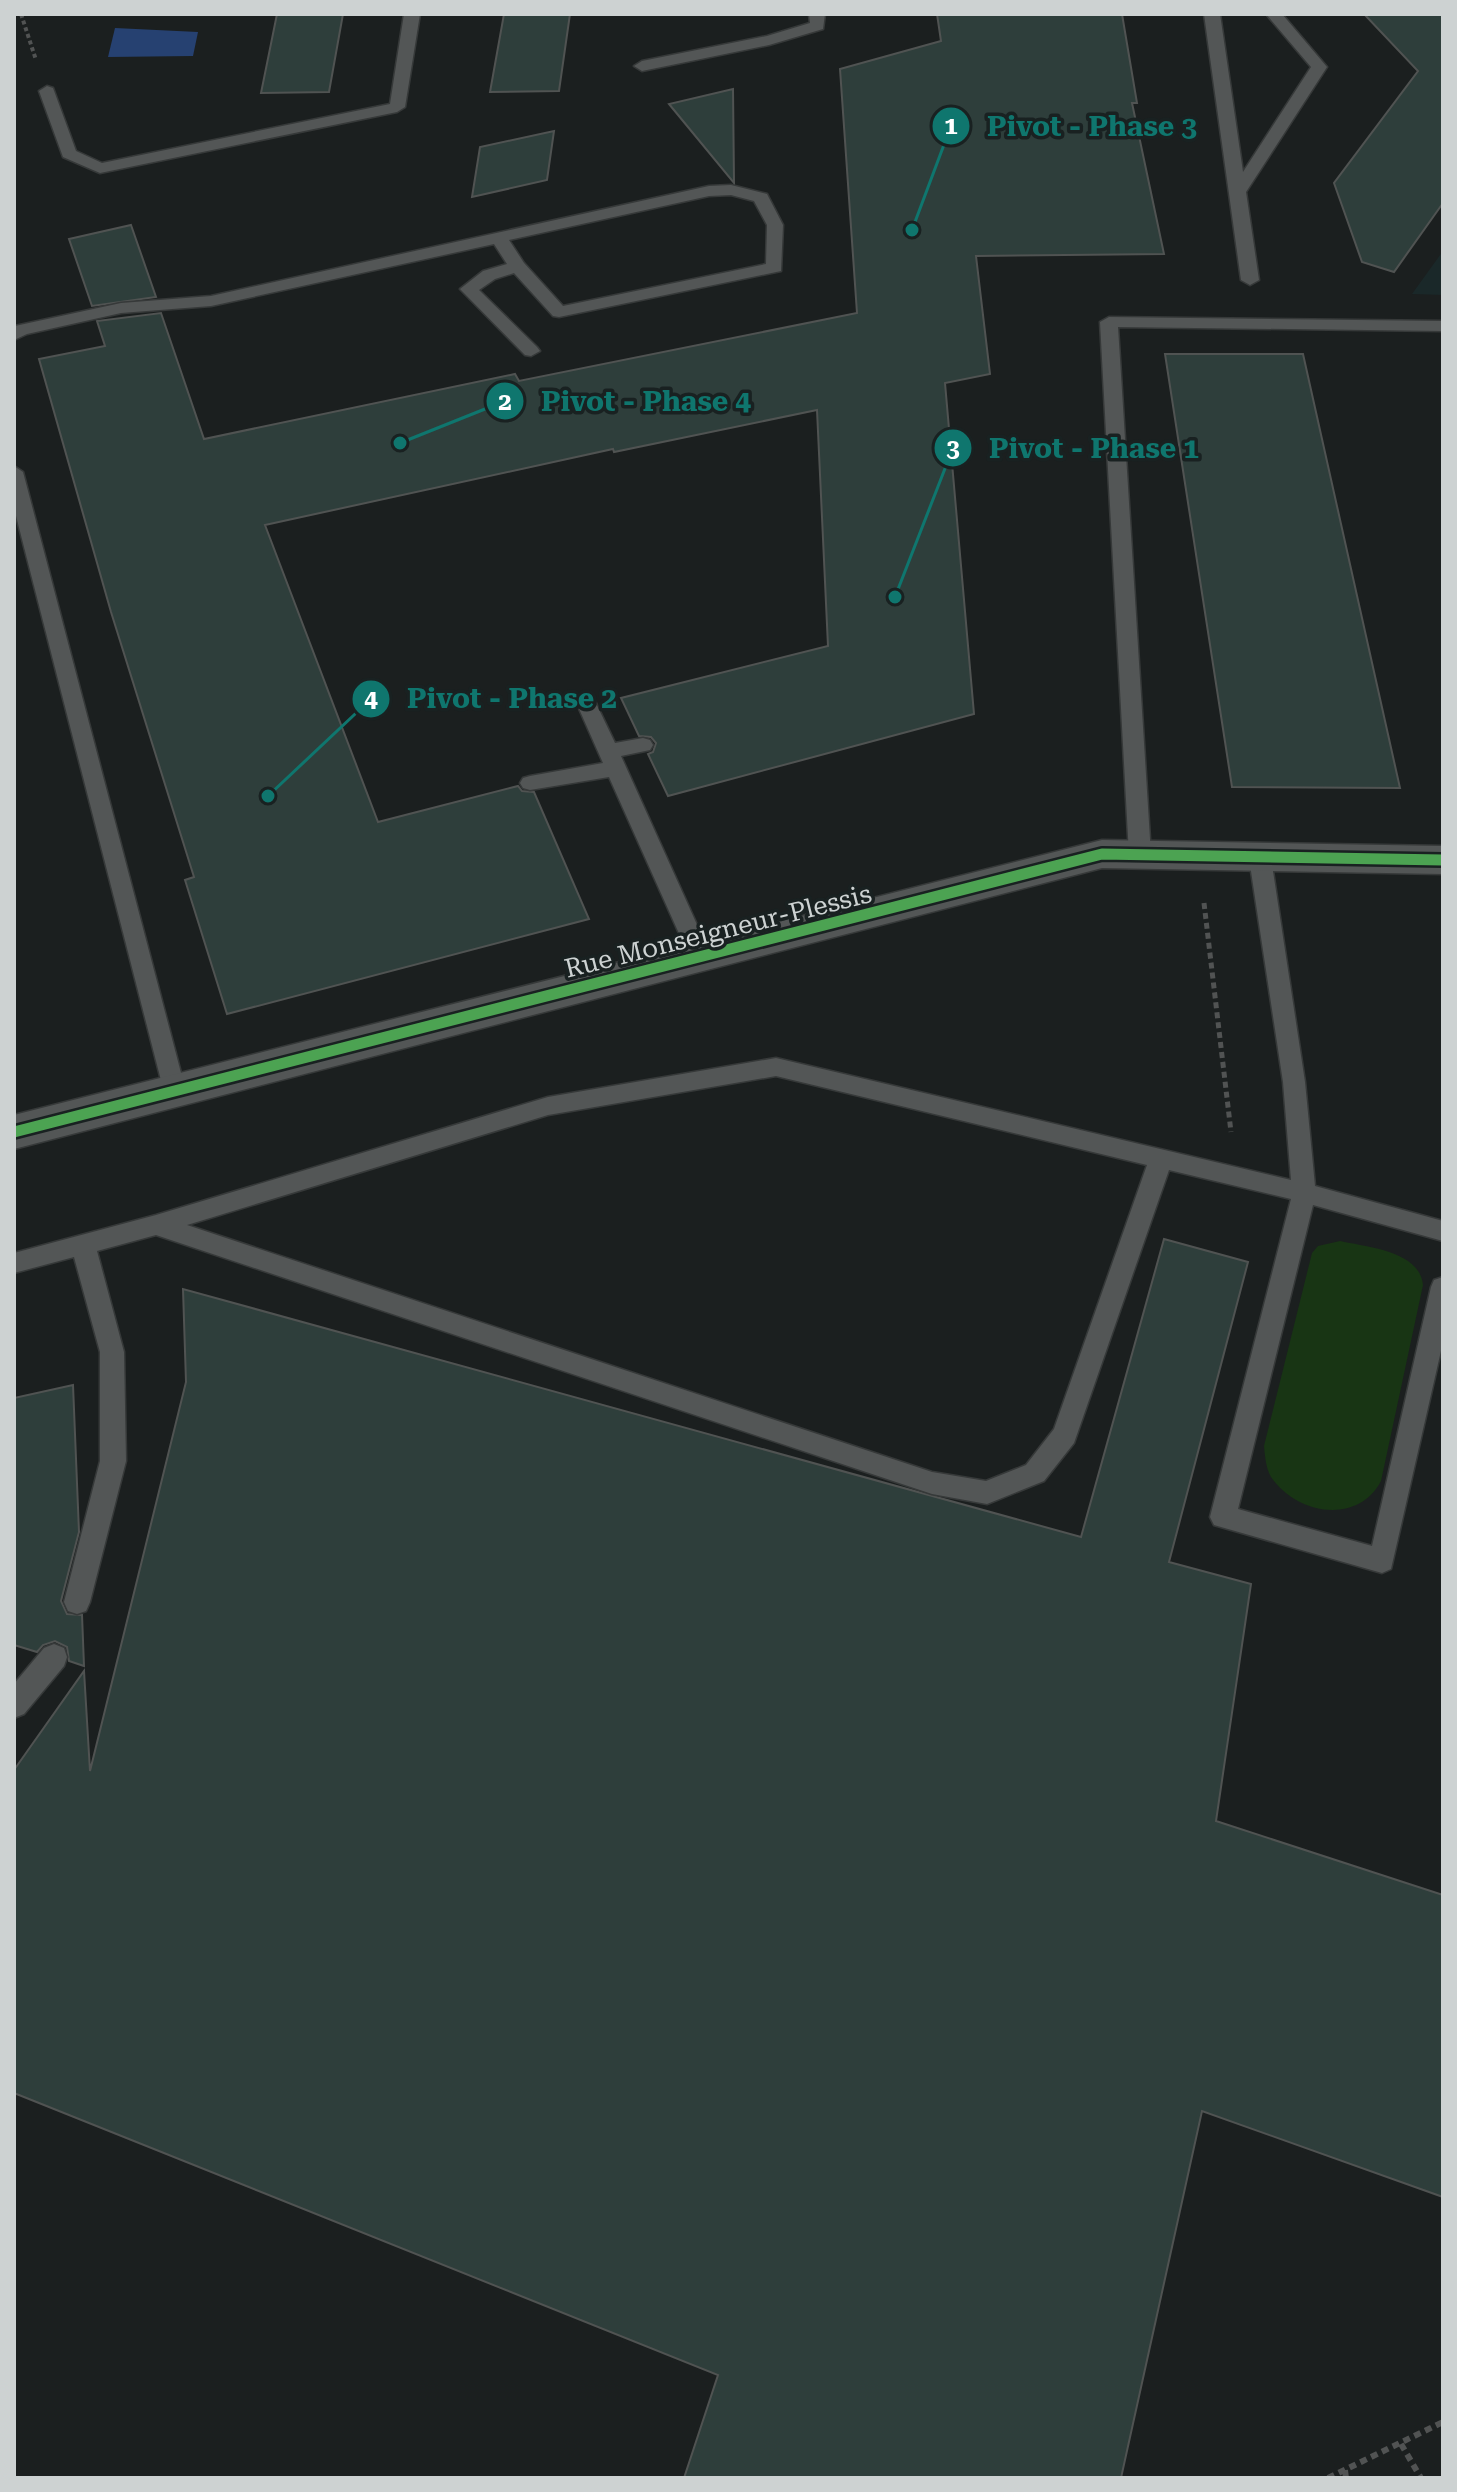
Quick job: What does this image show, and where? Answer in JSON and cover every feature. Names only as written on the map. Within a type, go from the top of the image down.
[{"type":"street","name":"Rue Monseigneur-Plessis","points":[[14,1132],[1102,854],[1443,860]]},
{"type":"lane","points":[[47,91],[69,154],[100,168],[397,107],[412,14]]},
{"type":"lane","points":[[642,66],[769,40],[818,26],[817,14]]},
{"type":"lane","points":[[1212,14],[1250,280]]},
{"type":"lane","points":[[1237,193],[1319,67],[1274,14]]},
{"type":"lane","points":[[14,335],[21,330],[121,308],[211,301],[709,191],[731,190],[761,198],[775,225],[775,267],[559,312],[517,266],[499,238]]},
{"type":"lane","points":[[517,266],[489,275],[469,289],[531,351]]},
{"type":"lane","points":[[1140,855],[1109,322],[1443,326]]},
{"type":"lane","points":[[14,472],[175,1092]]},
{"type":"lane","points":[[586,702],[701,958]]},
{"type":"lane","points":[[530,783],[613,759],[643,745]]},
{"type":"lane","points":[[1260,858],[1294,1082],[1304,1193],[1223,1517],[1382,1561],[1443,1287]]},
{"type":"lane","points":[[14,1263],[156,1225],[548,1106],[776,1067],[1304,1193],[1443,1231]]},
{"type":"lane","points":[[156,1225],[932,1483],[987,1493],[1035,1473],[1065,1435],[1161,1158]]},
{"type":"lane","points":[[77,1602],[113,1461],[112,1352],[83,1245]]},
{"type":"lane","points":[[14,1705],[54,1657]]},
{"type":"path","points":[[21,14],[47,91]]},
{"type":"path","points":[[1199,857],[1236,1177]]},
{"type":"path","points":[[1328,2478],[1345,2474],[1443,2422]]},
{"type":"path","points":[[1401,2444],[1421,2478]]},
{"type":"shaded area","points":[[1443,251],[1443,295],[1412,294]]},
{"type":"green space","points":[[1340,1241],[1390,1252],[1403,1258],[1420,1274],[1423,1285],[1381,1481],[1371,1495],[1358,1504],[1327,1510],[1311,1507],[1282,1490],[1269,1474],[1264,1446],[1312,1253],[1318,1246]]},
{"type":"water","points":[[115,28],[198,32],[193,56],[108,57]]},
{"type":"building","points":[[277,14],[343,14],[329,92],[261,93]]},
{"type":"building","points":[[504,14],[570,14],[559,91],[490,92]]},
{"type":"building","points":[[937,14],[1122,14],[1137,103],[1132,103],[1164,254],[976,256],[990,374],[945,383],[974,714],[668,796],[648,754],[653,752],[656,743],[651,737],[639,736],[621,698],[828,646],[817,410],[614,452],[613,449],[265,525],[378,822],[518,786],[522,791],[534,792],[589,919],[227,1014],[185,880],[194,877],[111,612],[39,359],[105,346],[97,321],[161,313],[204,439],[515,374],[519,381],[857,313],[840,69],[941,41]]},
{"type":"building","points":[[1364,14],[1443,14],[1443,203],[1394,272],[1362,262],[1334,183],[1418,71]]},
{"type":"building","points":[[733,89],[734,183],[669,104]]},
{"type":"building","points":[[554,131],[547,180],[472,197],[480,147]]},
{"type":"building","points":[[131,225],[156,297],[92,306],[69,239]]},
{"type":"building","points":[[1165,354],[1303,354],[1400,788],[1232,787]]},
{"type":"building","points":[[1164,1239],[1248,1262],[1169,1562],[1251,1584],[1216,1821],[1443,1895],[1443,2197],[1202,2111],[1121,2478],[684,2478],[718,2375],[14,2093],[14,1770],[84,1671],[90,1771],[186,1382],[183,1289],[1081,1537]]},
{"type":"building","points":[[73,1385],[79,1532],[61,1601],[67,1614],[82,1615],[84,1666],[69,1661],[67,1647],[55,1641],[43,1645],[37,1652],[14,1645],[14,1398]]},
{"type":"cycle path","points":[[14,1132],[1102,854],[1443,860]]},
{"type":"place","name":"Pivot - Phase 3","points":[[912,230]]},
{"type":"place","name":"Pivot - Phase 4","points":[[400,443]]},
{"type":"place","name":"Pivot - Phase 1","points":[[895,597]]},
{"type":"place","name":"Pivot - Phase 2","points":[[268,796]]}]
